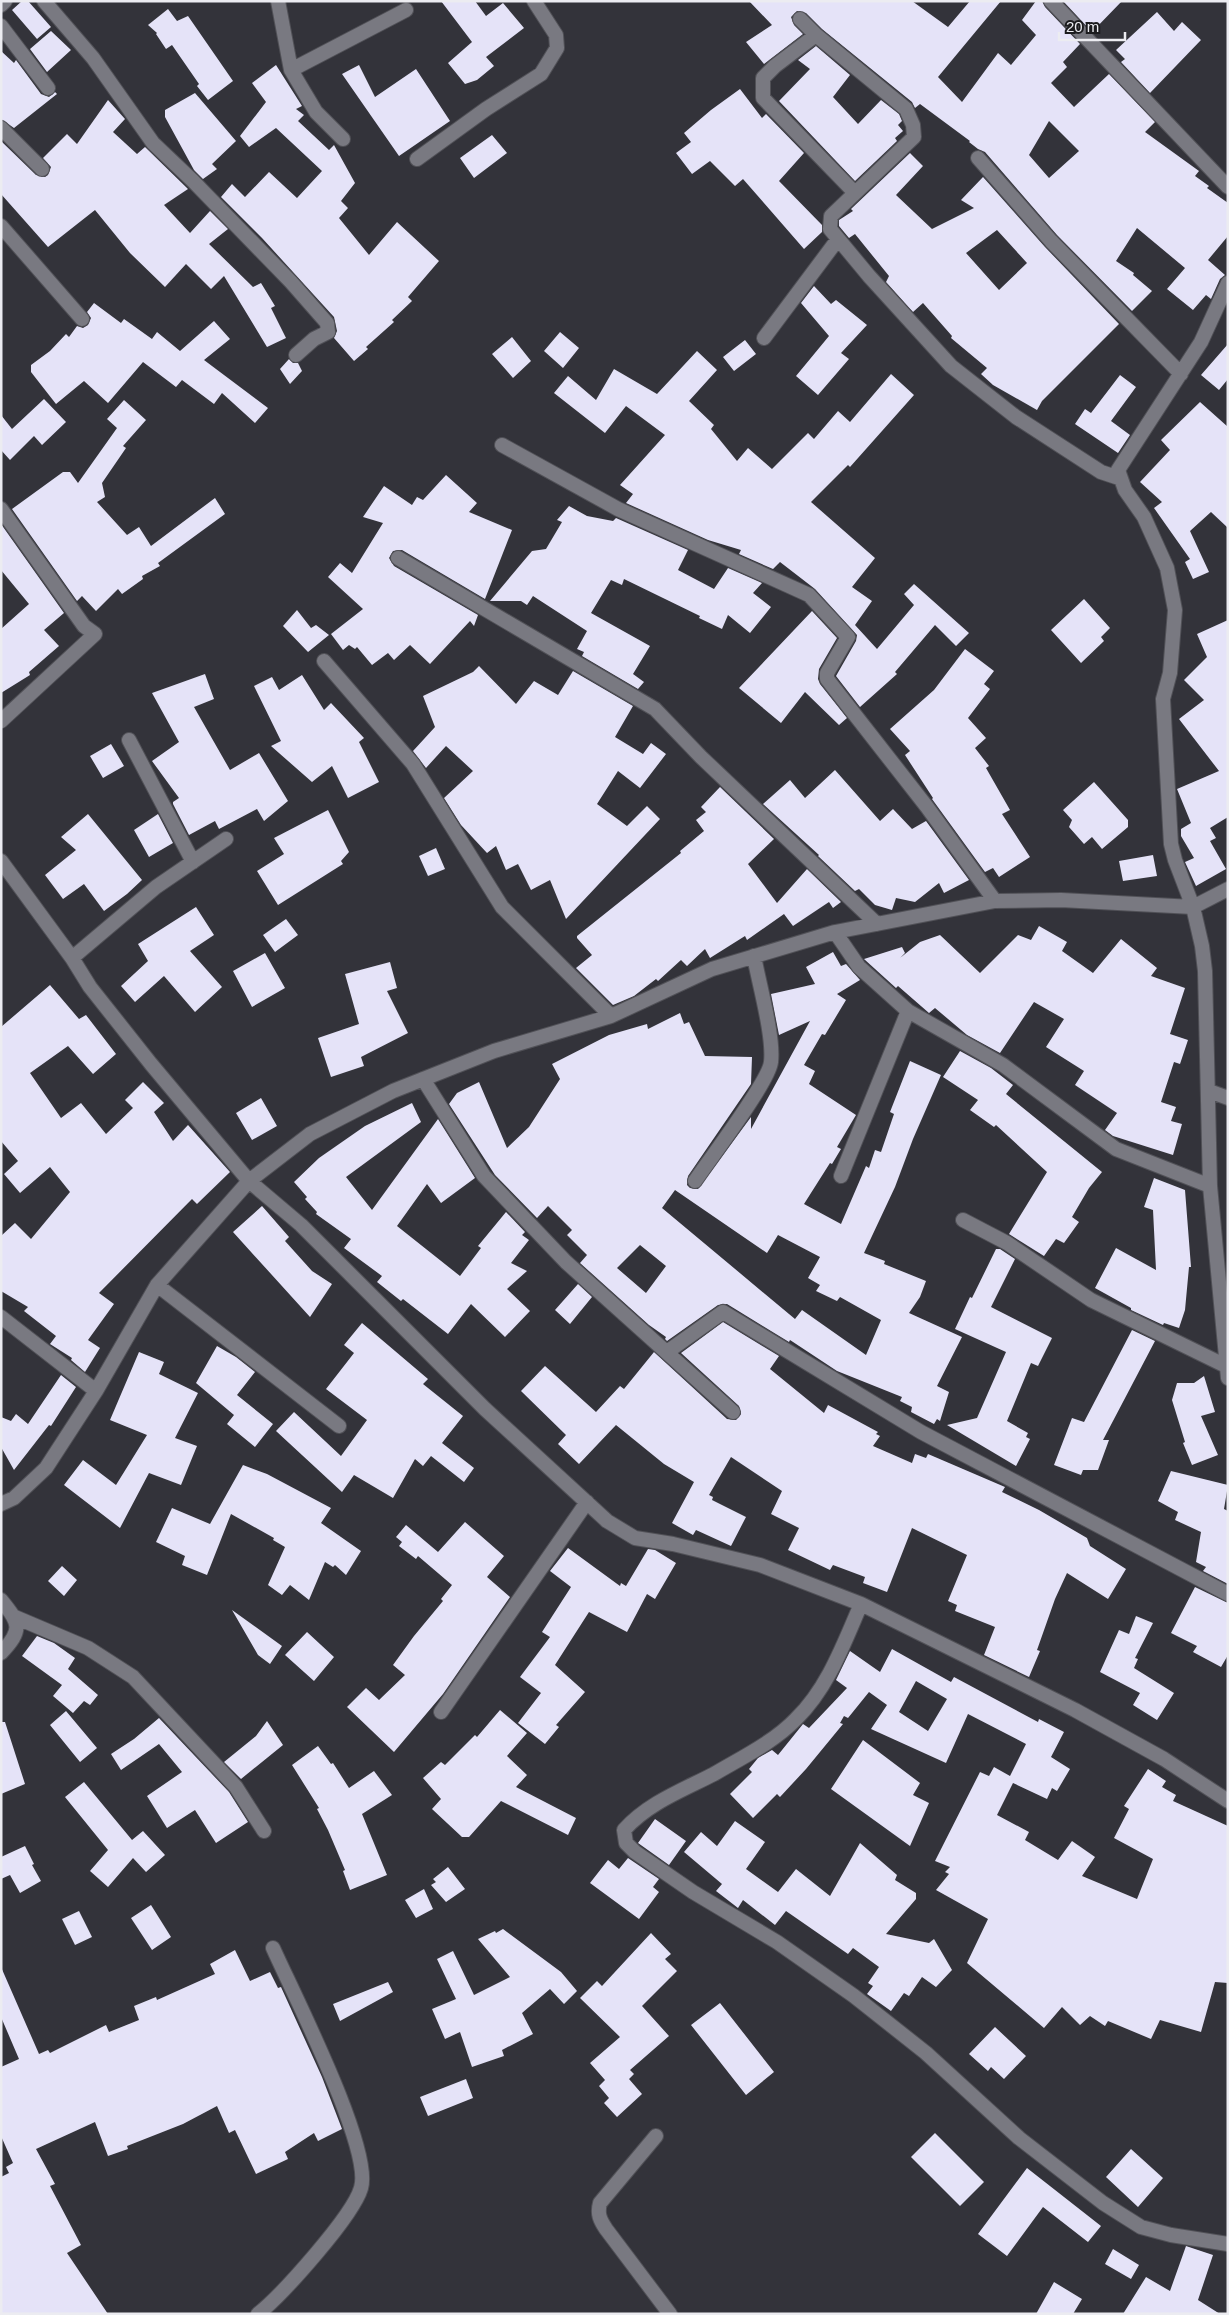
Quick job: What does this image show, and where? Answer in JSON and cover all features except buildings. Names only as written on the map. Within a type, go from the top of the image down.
[{"type":"street","points":[[1,5],[5,1]]},
{"type":"street","points":[[44,1],[93,58],[153,143],[193,181],[291,282],[327,323],[328,332],[314,339],[296,355]]},
{"type":"street","points":[[278,1],[290,70],[316,112],[344,138]]},
{"type":"street","points":[[417,159],[541,74],[558,48],[556,35],[534,1]]},
{"type":"street","points":[[1051,1],[1228,187]]},
{"type":"street","points":[[290,70],[406,10]]},
{"type":"street","points":[[800,18],[816,35],[906,110],[913,126],[914,136],[831,216],[830,229],[869,276],[951,366],[1016,417],[1101,472],[1119,478]]},
{"type":"street","points":[[1,26],[48,88]]},
{"type":"street","points":[[816,35],[775,66],[764,78],[763,98],[855,193]]},
{"type":"street","points":[[1,128],[42,169]]},
{"type":"street","points":[[978,158],[1051,241],[1181,374]]},
{"type":"street","points":[[1,226],[82,319]]},
{"type":"street","points":[[764,338],[838,239]]},
{"type":"street","points":[[1227,1372],[1210,1186],[1205,971],[1202,946],[1193,907],[1175,860],[1168,789],[1162,699],[1170,673],[1175,610],[1167,568],[1144,518],[1119,478],[1118,470],[1201,342],[1228,283]]},
{"type":"street","points":[[502,445],[618,509],[809,595],[848,637],[827,673],[827,679],[916,792],[995,902]]},
{"type":"street","points":[[1,509],[84,626],[95,634],[1,721]]},
{"type":"street","points":[[398,558],[628,691],[655,709],[701,757],[877,924]]},
{"type":"street","points":[[324,661],[413,764],[502,907],[610,1016]]},
{"type":"street","points":[[129,740],[193,862]]},
{"type":"street","points":[[72,958],[156,887],[226,839]]},
{"type":"street","points":[[1,861],[72,958],[90,986],[151,1064],[249,1181],[300,1225],[485,1409],[607,1521],[635,1538],[673,1544],[760,1565],[862,1604],[1076,1710],[1164,1759],[1228,1801]]},
{"type":"street","points":[[1,1504],[14,1498],[46,1468],[96,1391],[157,1285],[249,1181],[310,1134],[393,1091],[494,1051],[610,1016],[712,970],[835,932],[995,902],[1061,900],[1193,907],[1228,889]]},
{"type":"street","points":[[835,932],[859,967],[908,1011],[1003,1065],[1116,1149],[1210,1186]]},
{"type":"street","points":[[695,1181],[762,1083],[772,1063],[770,1039],[754,956]]},
{"type":"street","points":[[841,1176],[908,1011]]},
{"type":"street","points":[[423,1079],[484,1176],[566,1262],[733,1412]]},
{"type":"street","points":[[1208,1091],[1228,1098]]},
{"type":"street","points":[[964,1220],[1007,1242],[1091,1300],[1227,1372]]},
{"type":"street","points":[[157,1285],[339,1426]]},
{"type":"street","points":[[667,1352],[723,1312],[921,1432],[1228,1594]]},
{"type":"street","points":[[1,1317],[96,1391]]},
{"type":"street","points":[[441,1712],[587,1502]]},
{"type":"street","points":[[1,1600],[15,1617],[18,1629],[12,1642],[1,1653]]},
{"type":"street","points":[[862,1604],[838,1658],[816,1696],[796,1720],[762,1745],[654,1806],[624,1830],[626,1842],[635,1852],[693,1892],[777,1942],[854,1996],[926,2053],[1019,2138],[1103,2203],[1140,2227],[1170,2235],[1228,2244]]},
{"type":"street","points":[[15,1617],[88,1648],[133,1677],[236,1786],[264,1831]]},
{"type":"street","points":[[258,2314],[275,2300],[348,2213],[361,2188],[362,2180],[355,2137],[338,2094],[273,1948]]},
{"type":"street","points":[[656,2136],[600,2203],[598,2210],[599,2219],[670,2314]]}]
